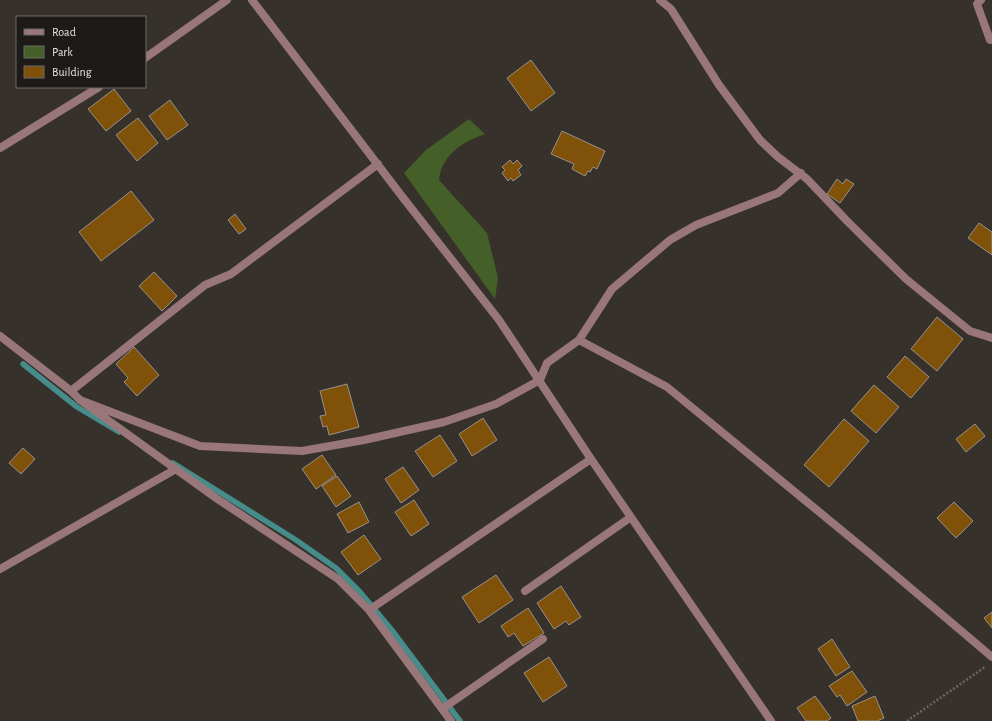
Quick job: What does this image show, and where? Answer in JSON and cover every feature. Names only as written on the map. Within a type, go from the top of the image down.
[{"type":"street","points":[[146,57],[227,0]]},
{"type":"street","points":[[252,0],[490,308],[540,380],[591,459],[771,721]]},
{"type":"street","points":[[982,0],[977,4],[990,40],[992,40]]},
{"type":"street","points":[[663,1],[671,9],[719,85],[760,140],[778,157],[801,173],[906,279],[970,331],[992,338]]},
{"type":"street","points":[[0,148],[97,88]]},
{"type":"street","points":[[71,391],[205,285],[231,274],[378,164]]},
{"type":"street","points":[[80,400],[200,446],[302,451],[364,440],[444,422],[496,404],[540,380],[547,363],[579,340],[612,289],[670,240],[696,225],[778,193],[801,173]]},
{"type":"street","points":[[0,336],[71,391],[80,400],[176,469],[338,579],[369,610],[451,721]]},
{"type":"street","points":[[579,340],[667,387],[868,552],[992,657]]},
{"type":"street","points":[[369,610],[591,459]]},
{"type":"street","points":[[0,569],[176,469]]},
{"type":"street","points":[[525,591],[631,517]]},
{"type":"street","points":[[442,709],[543,639]]},
{"type":"path","points":[[907,721],[985,667]]},
{"type":"green space","points":[[469,119],[485,134],[462,145],[449,156],[444,163],[439,180],[487,233],[498,278],[495,299],[404,173],[426,150]]},
{"type":"building","points":[[531,60],[555,93],[531,111],[507,78]]},
{"type":"building","points":[[114,89],[131,111],[106,131],[88,109]]},
{"type":"building","points":[[170,100],[188,125],[167,140],[149,116]]},
{"type":"building","points":[[138,118],[158,143],[137,161],[116,135]]},
{"type":"building","points":[[562,131],[605,151],[597,169],[593,167],[585,176],[572,169],[574,164],[551,154]]},
{"type":"building","points":[[510,160],[513,164],[517,160],[522,166],[518,170],[521,175],[513,181],[511,178],[508,181],[502,173],[505,170],[502,167]]},
{"type":"building","points":[[837,179],[843,184],[846,179],[854,184],[840,203],[827,194]]},
{"type":"building","points":[[131,191],[154,220],[101,261],[79,232]]},
{"type":"building","points":[[235,214],[246,229],[239,234],[228,220]]},
{"type":"building","points":[[979,223],[992,232],[992,255],[968,238]]},
{"type":"building","points":[[154,272],[177,296],[162,311],[139,286]]},
{"type":"building","points":[[937,317],[963,339],[937,371],[911,349]]},
{"type":"building","points":[[134,347],[159,375],[137,396],[124,382],[128,378],[116,364]]},
{"type":"building","points":[[905,356],[929,377],[911,398],[887,377]]},
{"type":"building","points":[[347,384],[359,427],[329,435],[327,426],[323,427],[320,416],[326,415],[320,391]]},
{"type":"building","points":[[874,385],[899,407],[876,433],[851,411]]},
{"type":"building","points":[[483,418],[497,440],[472,456],[459,434]]},
{"type":"building","points":[[844,419],[869,441],[829,487],[804,465]]},
{"type":"building","points":[[975,424],[985,436],[966,452],[956,439]]},
{"type":"building","points":[[440,435],[457,461],[433,477],[415,451]]},
{"type":"building","points":[[23,448],[35,459],[21,474],[9,463]]},
{"type":"building","points":[[322,455],[336,475],[316,489],[302,469]]},
{"type":"building","points":[[403,467],[419,490],[401,503],[385,479]]},
{"type":"building","points":[[337,476],[351,496],[336,507],[322,486]]},
{"type":"building","points":[[414,500],[429,524],[411,536],[395,512]]},
{"type":"building","points":[[359,502],[369,522],[348,533],[337,514]]},
{"type":"building","points":[[954,502],[973,521],[956,538],[937,518]]},
{"type":"building","points":[[364,535],[381,559],[358,575],[341,552]]},
{"type":"building","points":[[496,575],[513,600],[479,623],[462,597]]},
{"type":"building","points":[[561,586],[581,617],[569,625],[566,621],[554,629],[537,603]]},
{"type":"building","points":[[528,608],[544,633],[523,646],[514,633],[508,637],[501,626]]},
{"type":"building","points":[[992,612],[992,628],[984,618]]},
{"type":"building","points":[[832,639],[850,667],[836,676],[818,649]]},
{"type":"building","points":[[549,657],[567,686],[543,702],[524,673]]},
{"type":"building","points":[[852,671],[867,692],[847,706],[840,695],[837,697],[829,686]]},
{"type":"building","points":[[815,696],[831,718],[827,721],[806,721],[797,708]]},
{"type":"building","points":[[875,696],[884,718],[877,721],[858,721],[852,706]]},
{"type":"waterway","points":[[23,364],[77,407],[119,432]]},
{"type":"waterway","points":[[173,463],[296,540],[336,568],[360,592],[391,629],[460,721]]}]
